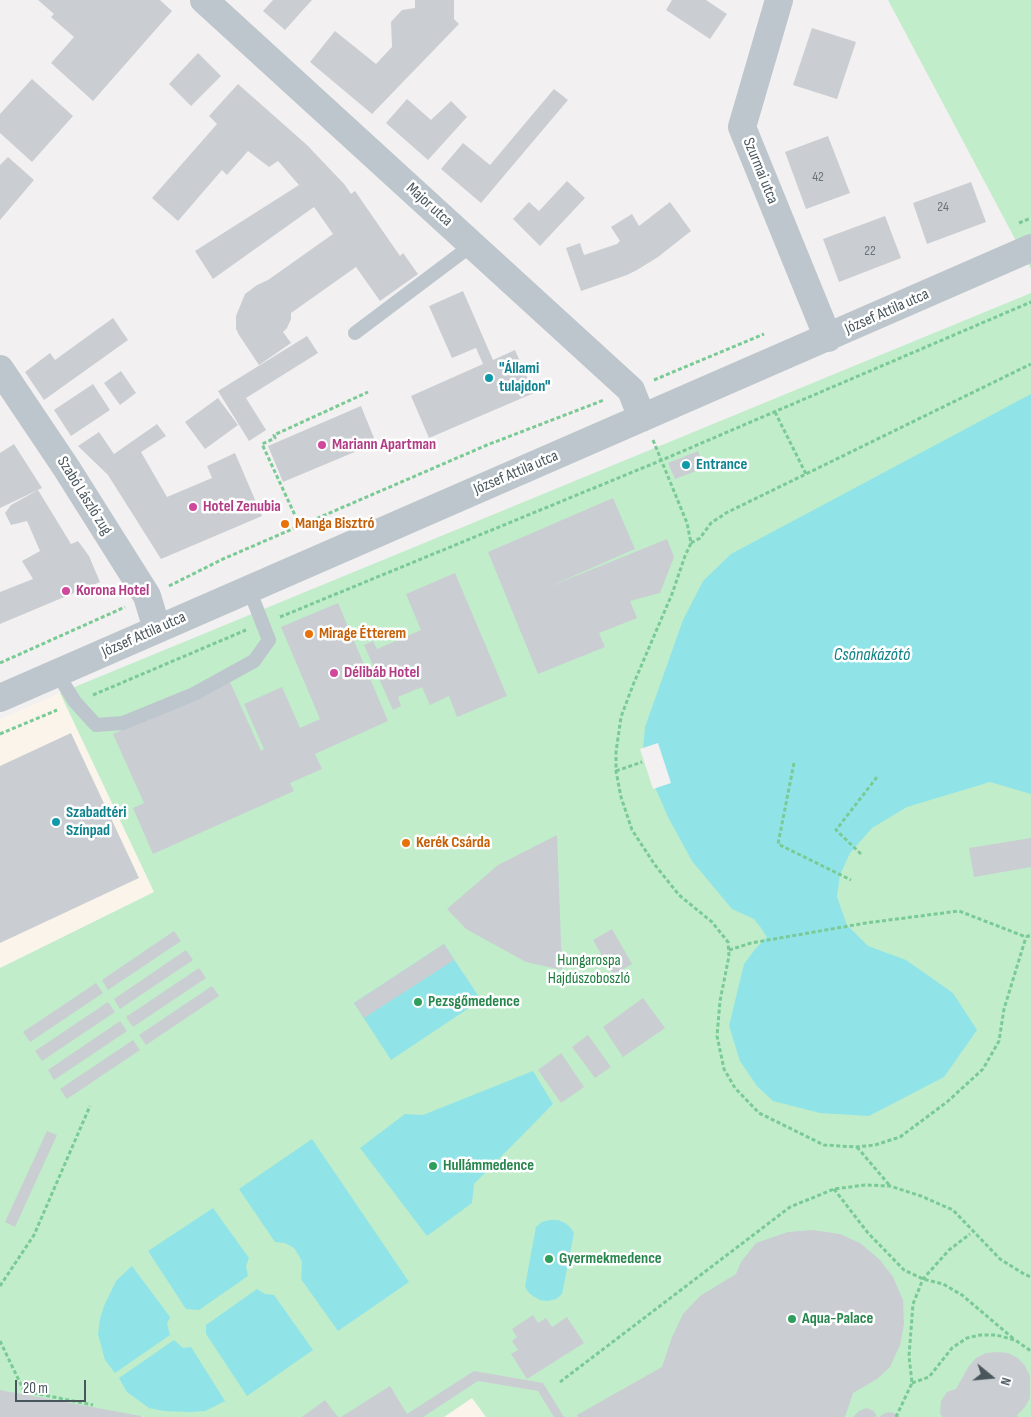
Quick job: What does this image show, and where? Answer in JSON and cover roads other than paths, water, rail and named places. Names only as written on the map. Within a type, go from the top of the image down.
[{"type":"street","name":"Major utca","points":[[204,0],[632,390],[642,418]]},
{"type":"street","name":"Szurmai utca","points":[[779,0],[742,127],[828,338]]},
{"type":"street","name":"József Attila utca","points":[[0,698],[1031,248]]},
{"type":"street","name":"Szabó László zug","points":[[0,369],[67,469],[147,596],[158,629]]},
{"type":"lane","points":[[355,333],[472,245]]},
{"type":"lane","points":[[57,673],[75,702],[96,725],[123,723],[194,694],[254,661],[269,640],[249,589]]},
{"type":"water","name":"Csónakázótó","points":[[1031,394],[1031,794],[990,782],[907,807],[872,828],[850,853],[840,875],[837,897],[847,925],[868,946],[906,960],[953,993],[977,1030],[944,1077],[869,1116],[820,1113],[773,1101],[757,1086],[740,1061],[729,1026],[744,964],[767,937],[754,919],[732,909],[692,861],[668,817],[652,780],[643,749],[645,727],[683,620],[703,581],[731,554]]},
{"type":"water","name":"Pezsgőmedence","points":[[444,944],[481,1000],[391,1060],[354,1003]]},
{"type":"water","name":"Hullámmedence","points":[[533,1071],[553,1104],[474,1184],[472,1203],[427,1236],[360,1148],[405,1114],[423,1115]]},
{"type":"water","points":[[312,1139],[409,1282],[338,1331],[301,1279],[302,1262],[294,1248],[285,1243],[275,1242],[239,1189]]},
{"type":"water","points":[[213,1208],[249,1258],[246,1266],[248,1276],[199,1310],[186,1309],[148,1251]]},
{"type":"water","name":"Gyermekmedence","points":[[558,1220],[565,1223],[574,1233],[562,1294],[556,1299],[548,1301],[540,1300],[533,1296],[525,1286],[536,1227],[542,1222]]},
{"type":"water","points":[[132,1266],[170,1317],[167,1324],[170,1335],[115,1373],[105,1360],[98,1334],[100,1319],[116,1281]]},
{"type":"water","points":[[257,1289],[265,1294],[274,1295],[313,1350],[247,1396],[206,1334],[206,1325]]},
{"type":"water","points":[[174,1340],[183,1348],[191,1347],[225,1401],[205,1411],[164,1411],[149,1408],[127,1392],[119,1378]]},
{"type":"place","name":"\"Állami tulajdon\"","points":[[489,378]]},
{"type":"place","name":"Mariann Apartman","points":[[322,445]]},
{"type":"place","name":"Entrance","points":[[686,465]]},
{"type":"place","name":"Hotel Zenubia","points":[[193,507]]},
{"type":"place","name":"Manga Bisztró","points":[[285,524]]},
{"type":"place","name":"Korona Hotel","points":[[66,591]]},
{"type":"place","name":"Mirage Étterem","points":[[309,634]]},
{"type":"place","name":"Délibáb Hotel","points":[[334,673]]},
{"type":"place","name":"Szabadtéri Színpad","points":[[56,822]]},
{"type":"place","name":"Kerék Csárda","points":[[406,843]]},
{"type":"place","name":"Pezsgőmedence","points":[[418,1002]]},
{"type":"place","name":"Hullámmedence","points":[[433,1166]]},
{"type":"place","name":"Gyermekmedence","points":[[549,1259]]},
{"type":"place","name":"Aqua-Palace","points":[[792,1319]]},
{"type":"park label","name":"Hungarospa Hajdúszoboszló","points":[[589,970]]}]
